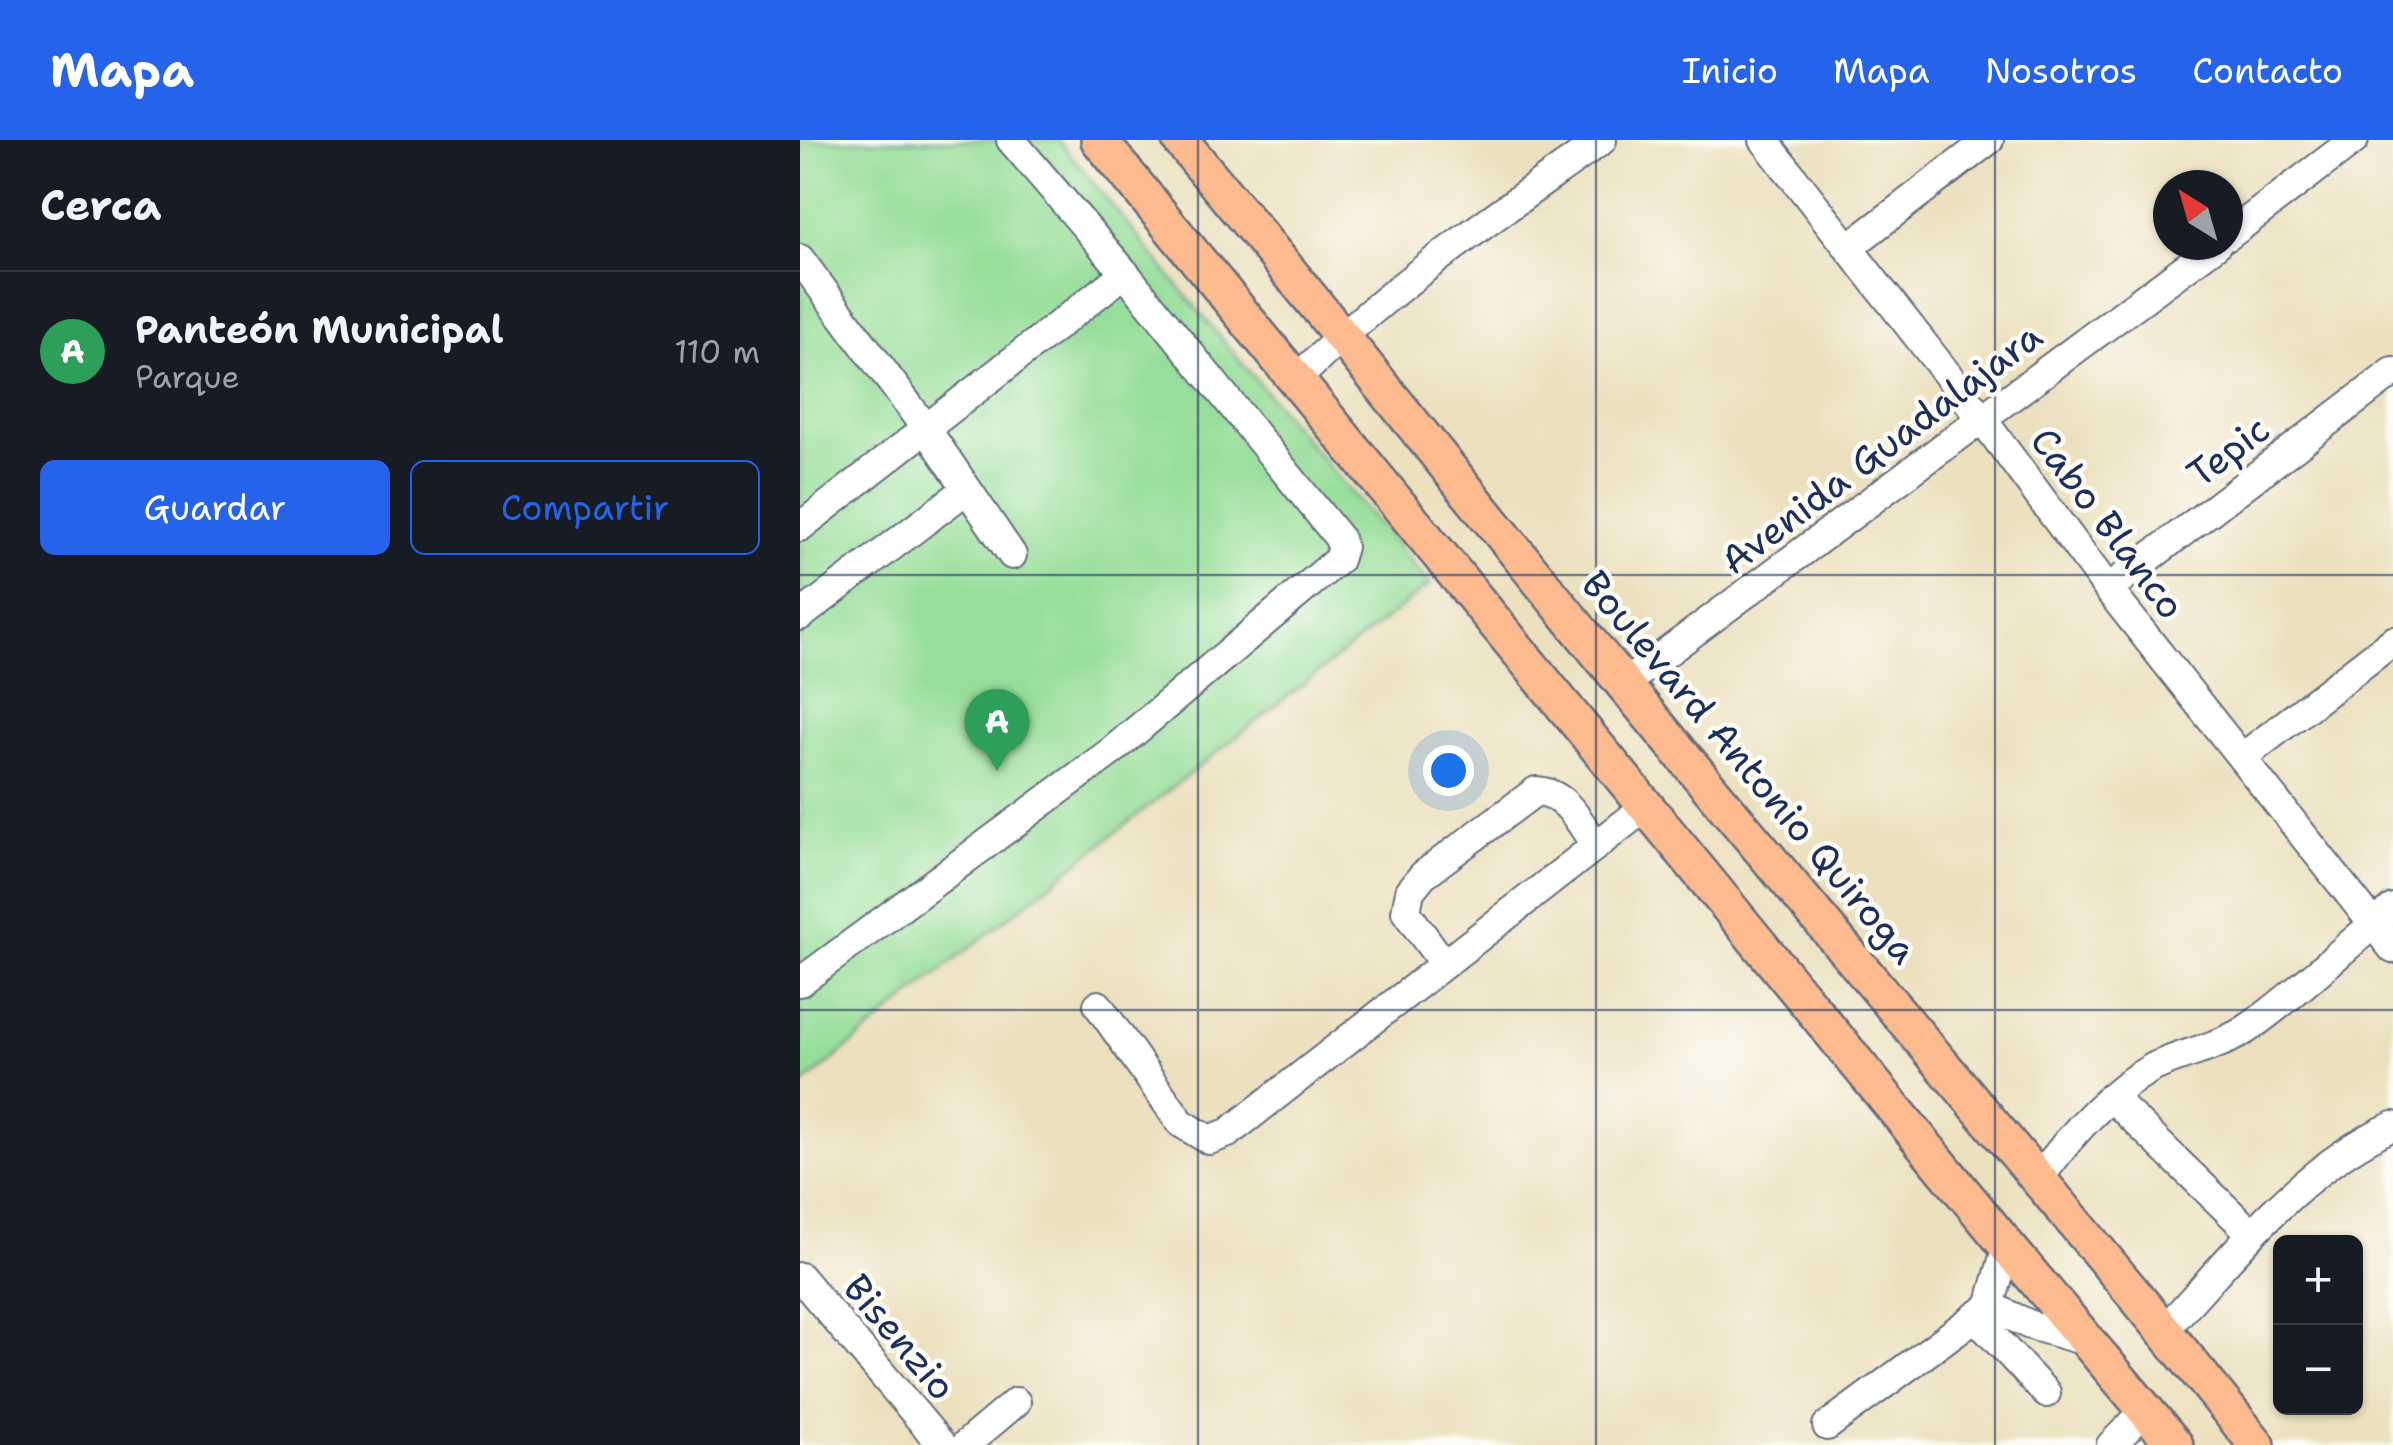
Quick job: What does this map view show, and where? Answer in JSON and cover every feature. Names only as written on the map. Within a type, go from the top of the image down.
[{"type":"main road","points":[[1098,140],[2175,1445]]},
{"type":"main road","name":"Boulevard Antonio Quiroga","points":[[1180,140],[1624,684],[2256,1445]]},
{"type":"street","points":[[800,982],[1112,752],[1338,560],[1342,548],[1339,538],[1125,273],[1011,140]]},
{"type":"street","points":[[1296,380],[1401,284],[1602,140]]},
{"type":"street","name":"Cabo Blanco","points":[[1764,140],[1983,420],[2108,589],[2243,757],[2383,916],[2393,949]]},
{"type":"street","points":[[1848,248],[1989,140]]},
{"type":"street","points":[[2243,225],[2354,140]]},
{"type":"street","points":[[800,259],[1012,555]]},
{"type":"street","name":"Avenida Guadalajara","points":[[1624,684],[2196,260]]},
{"type":"street","points":[[800,526],[1125,273]]},
{"type":"street","name":"Tepic","points":[[2108,589],[2393,372]]},
{"type":"street","points":[[800,616],[966,489]]},
{"type":"street","points":[[2243,757],[2393,641]]},
{"type":"street","points":[[1444,964],[1406,912],[1410,891],[1423,875],[1536,791],[1551,792],[1564,801],[1596,846]]},
{"type":"street","points":[[1098,1005],[1181,1123],[1209,1140],[1228,1132],[1648,806]]},
{"type":"street","points":[[2038,1180],[2060,1150],[2111,1097],[2153,1068],[2202,1051],[2249,1028],[2383,916]]},
{"type":"street","points":[[2111,1097],[2251,1234]]},
{"type":"street","points":[[2164,1330],[2251,1234],[2332,1159],[2393,1126]]},
{"type":"street","points":[[1827,1426],[1982,1312],[2007,1246]]},
{"type":"street","name":"Bisenzio","points":[[800,1277],[942,1445]]},
{"type":"street","points":[[1982,1312],[2089,1342]]},
{"type":"street","points":[[1982,1312],[2046,1394]]},
{"type":"street","points":[[965,1445],[1016,1402]]},
{"type":"street","points":[[2111,1445],[2146,1410]]},
{"type":"green space","points":[[800,140],[1058,140],[1291,423],[1430,584],[958,957],[800,1087]]},
{"type":"place","name":"Panteón Municipal","points":[[997,771]]}]
